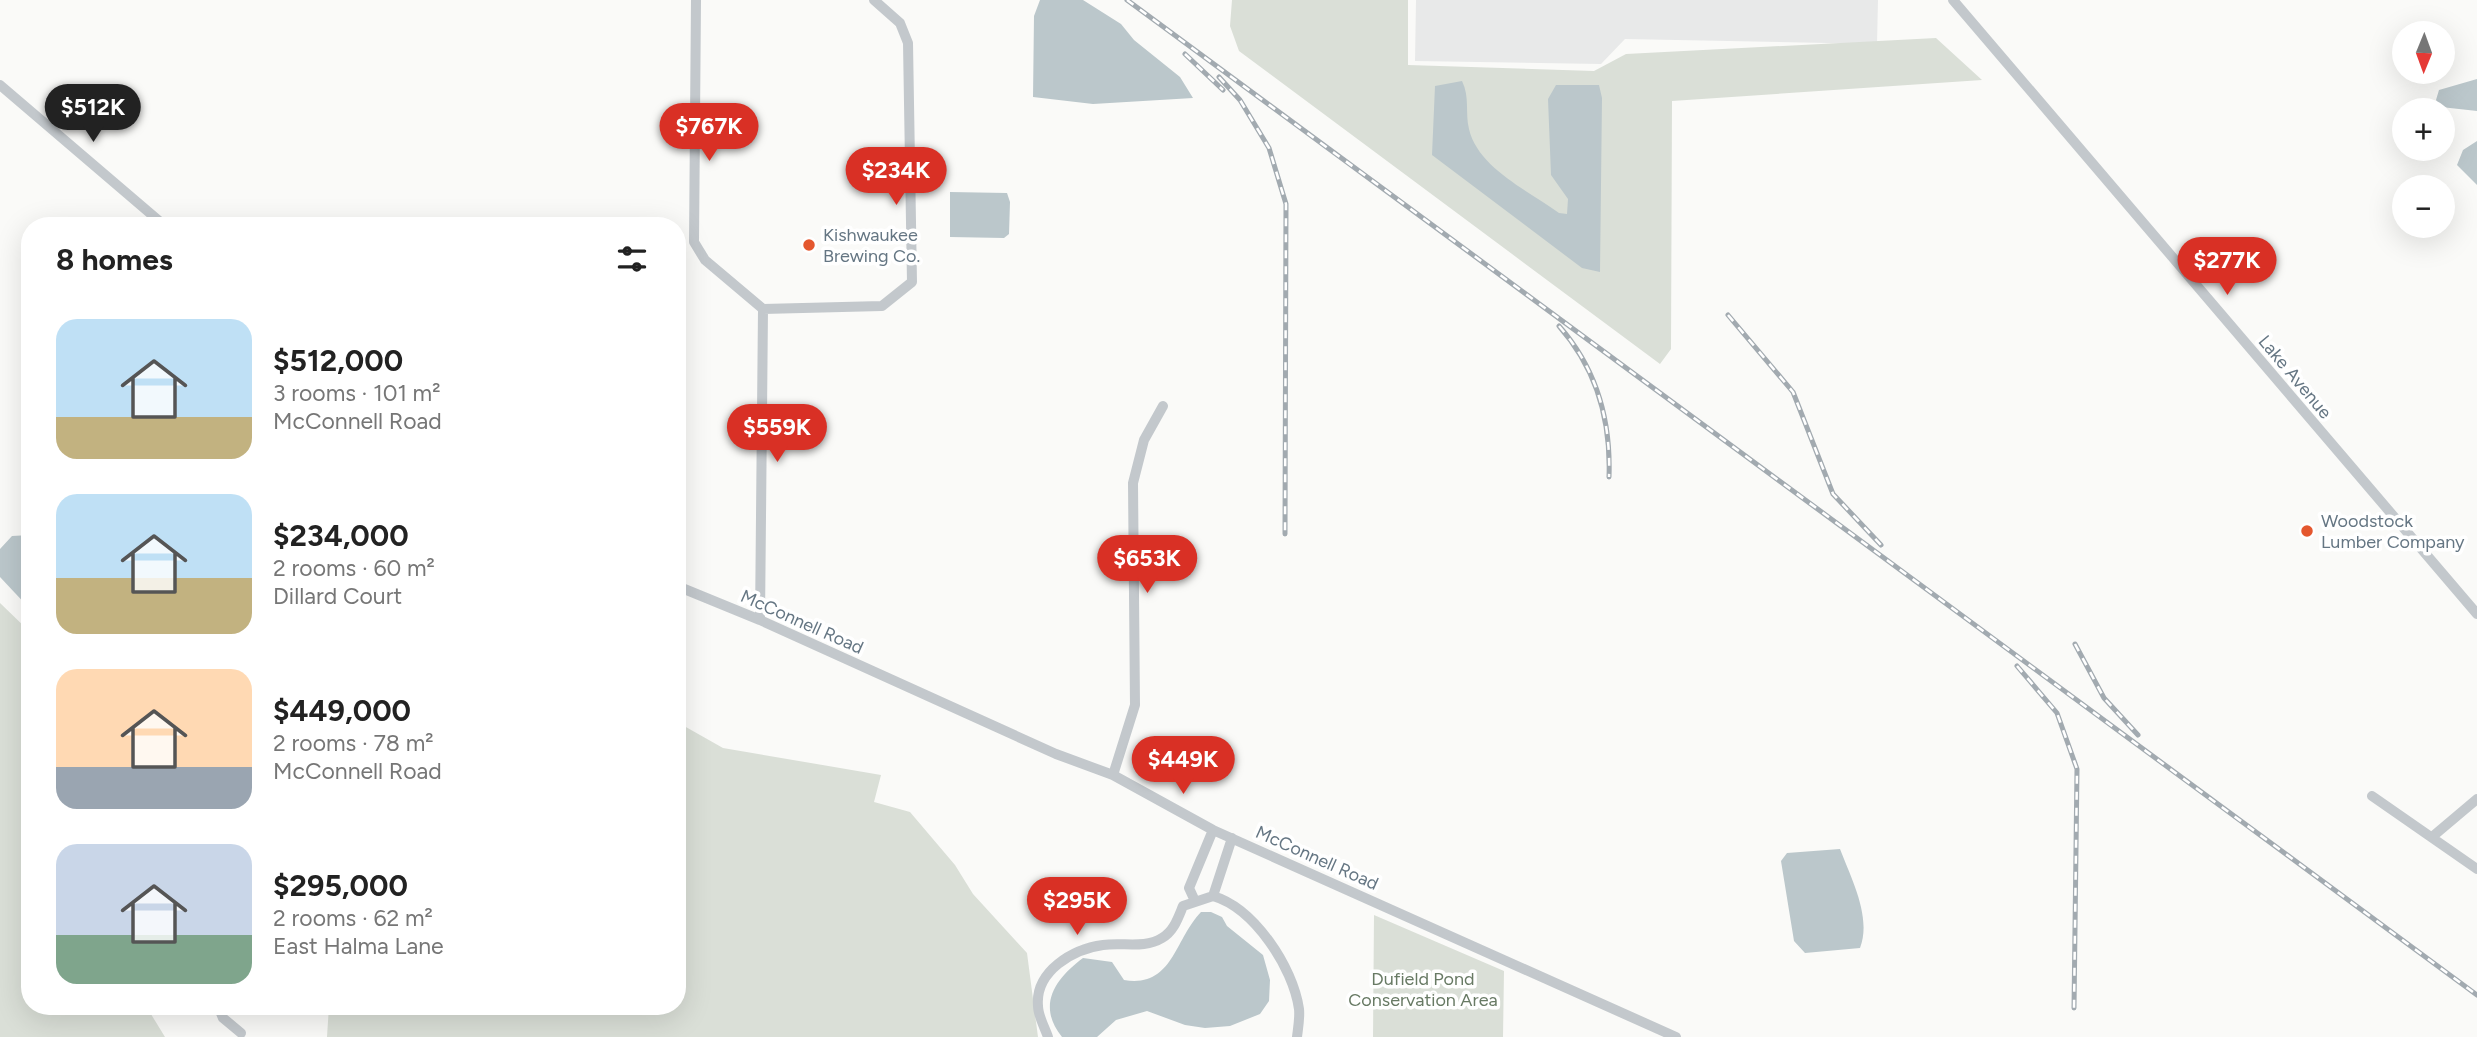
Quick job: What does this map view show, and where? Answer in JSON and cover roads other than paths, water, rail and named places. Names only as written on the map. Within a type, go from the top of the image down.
[{"type":"street","points":[[696,0],[694,242],[705,260],[763,309],[882,306],[912,282],[908,43],[900,23],[874,0]]},
{"type":"street","name":"Lake Avenue","points":[[1953,0],[2477,614]]},
{"type":"street","points":[[0,85],[154,217]]},
{"type":"street","points":[[760,620],[763,309]]},
{"type":"street","points":[[1113,775],[1135,705],[1133,482],[1144,440],[1163,406]]},
{"type":"street","name":"McConnell Road","points":[[686,590],[760,620],[1047,750],[1113,775],[1213,830],[1676,1037]]},
{"type":"street","points":[[2372,796],[2477,869]]},
{"type":"street","points":[[2432,837],[2477,799]]},
{"type":"street","points":[[1195,901],[1189,888],[1213,830]]},
{"type":"street","points":[[1213,896],[1232,838]]},
{"type":"street","points":[[1048,1037],[1037,1005],[1045,974],[1068,956],[1102,945],[1147,943],[1162,938],[1172,929],[1183,906],[1213,896],[1228,901],[1265,934],[1285,968],[1299,1010],[1297,1037]]},
{"type":"street","points":[[222,1015],[241,1033]]},
{"type":"railway","points":[[1127,0],[2477,995]]},
{"type":"railway","points":[[1185,54],[1223,90]]},
{"type":"railway","points":[[1219,77],[1240,100],[1269,148],[1286,204],[1285,534]]},
{"type":"railway","points":[[1728,315],[1793,392],[1833,494],[1881,545]]},
{"type":"railway","points":[[1559,326],[1583,360],[1599,397],[1607,436],[1609,477]]},
{"type":"railway","points":[[2075,644],[2104,698],[2138,735]]},
{"type":"railway","points":[[2017,666],[2057,713],[2077,769],[2074,1008]]},
{"type":"place","name":"Kishwaukee Brewing Co.","points":[[809,245]]},
{"type":"place","name":"Woodstock Lumber Company","points":[[2307,531]]},
{"type":"park label","name":"Dufield Pond Conservation Area","points":[[1423,989]]}]
